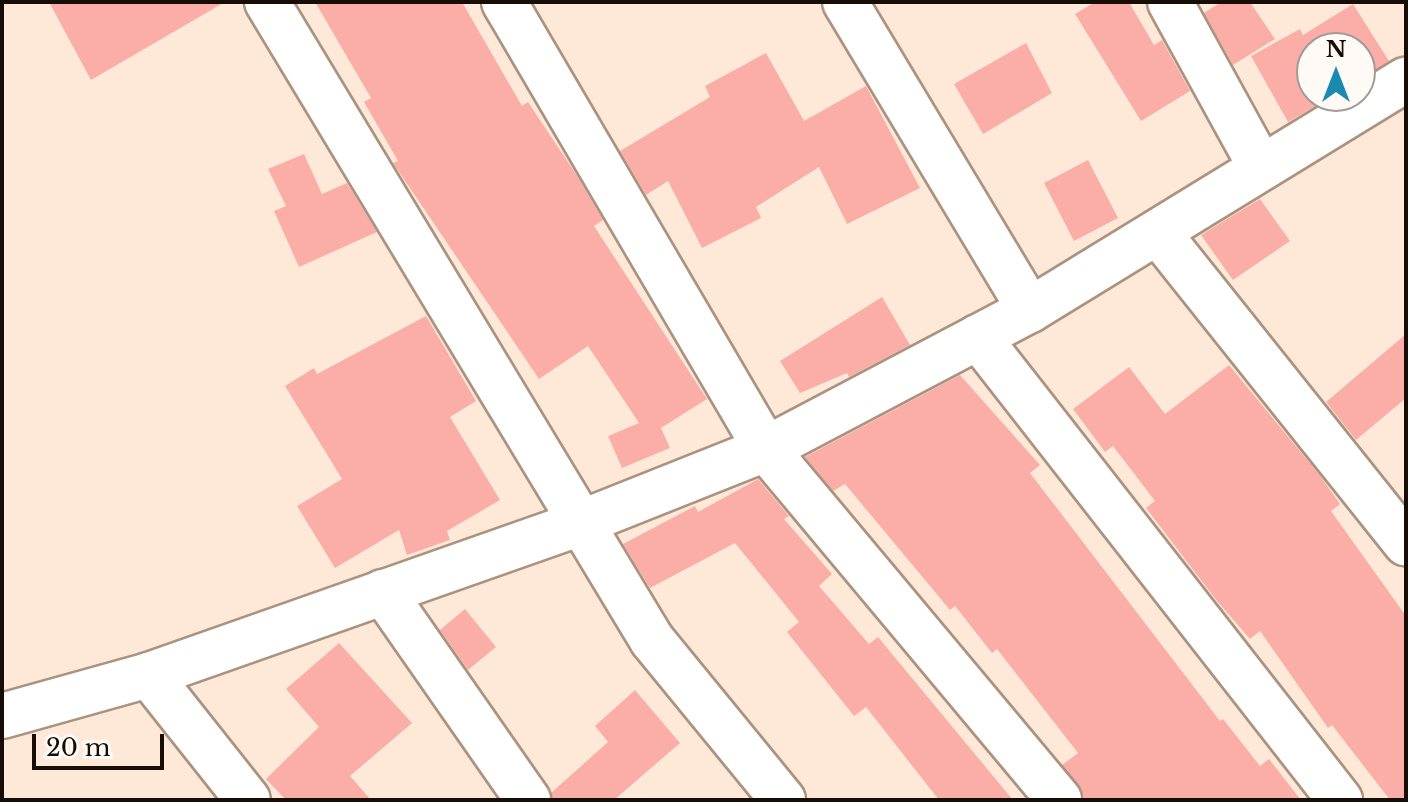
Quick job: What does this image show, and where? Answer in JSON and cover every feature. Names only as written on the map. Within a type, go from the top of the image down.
[{"type":"street","points":[[267,2],[652,640],[783,800]]},
{"type":"street","points":[[504,2],[766,449],[1059,800]]},
{"type":"street","points":[[845,2],[1030,310]]},
{"type":"street","points":[[1170,2],[1260,166]]},
{"type":"street","points":[[2,716],[149,675],[580,523],[766,449],[1030,310],[1159,234],[1260,166],[1406,80]]},
{"type":"street","points":[[1159,234],[1406,543]]},
{"type":"street","points":[[978,337],[1340,800]]},
{"type":"street","points":[[383,592],[528,800]]},
{"type":"street","points":[[149,675],[248,800]]},
{"type":"building","points":[[49,2],[225,2],[91,80]]},
{"type":"building","points":[[315,2],[462,2],[522,106],[528,102],[578,177],[603,220],[594,226],[707,399],[661,428],[670,448],[622,468],[608,436],[639,423],[588,346],[539,379],[393,163],[398,161],[364,102],[371,98]]},
{"type":"building","points":[[1095,2],[1129,2],[1154,45],[1162,40],[1190,91],[1141,121],[1075,14]]},
{"type":"building","points":[[1221,2],[1250,2],[1275,39],[1233,65],[1204,13]]},
{"type":"building","points":[[1353,4],[1371,32],[1308,32]]},
{"type":"building","points":[[1300,29],[1302,32],[1296,32],[1296,112],[1305,112],[1288,122],[1251,56]]},
{"type":"building","points":[[1376,40],[1389,61],[1376,69]]},
{"type":"building","points":[[1026,43],[1052,93],[983,134],[954,84]]},
{"type":"building","points":[[766,53],[804,121],[866,86],[920,188],[847,224],[819,167],[756,207],[761,218],[702,248],[668,181],[646,195],[620,151],[710,97],[705,86]]},
{"type":"building","points":[[304,154],[322,194],[347,183],[377,232],[299,267],[274,211],[286,206],[268,169]]},
{"type":"building","points":[[1088,160],[1118,218],[1074,241],[1044,183]]},
{"type":"building","points":[[1260,199],[1290,241],[1233,280],[1201,235]]},
{"type":"building","points":[[882,297],[910,345],[849,377],[847,373],[800,393],[780,361]]},
{"type":"building","points":[[426,316],[476,401],[450,417],[500,500],[447,531],[450,540],[407,555],[399,530],[335,568],[297,506],[342,479],[285,386],[314,368],[317,374]]},
{"type":"building","points":[[1406,334],[1406,398],[1356,440],[1326,402]]},
{"type":"building","points":[[1229,365],[1340,504],[1331,511],[1406,616],[1406,800],[1390,800],[1332,725],[1328,728],[1260,631],[1250,639],[1217,601],[1146,508],[1155,501],[1113,446],[1105,452],[1073,409],[1129,367],[1165,414]]},
{"type":"building","points":[[960,375],[1040,465],[1030,473],[1220,721],[1223,719],[1260,766],[1269,759],[1301,800],[1083,800],[1062,765],[1078,753],[997,649],[992,653],[955,606],[950,610],[845,484],[833,491],[805,457]]},
{"type":"building","points":[[758,479],[789,516],[784,519],[832,574],[819,586],[869,644],[878,637],[1013,800],[939,800],[866,707],[854,716],[787,632],[799,622],[735,543],[650,588],[623,544],[695,506],[698,512]]},
{"type":"building","points":[[465,609],[496,647],[468,670],[440,630]]},
{"type":"building","points":[[339,643],[412,723],[350,776],[371,800],[286,800],[266,779],[319,727],[286,689]]},
{"type":"building","points":[[635,690],[680,743],[614,800],[553,800],[551,793],[608,742],[595,726]]}]
